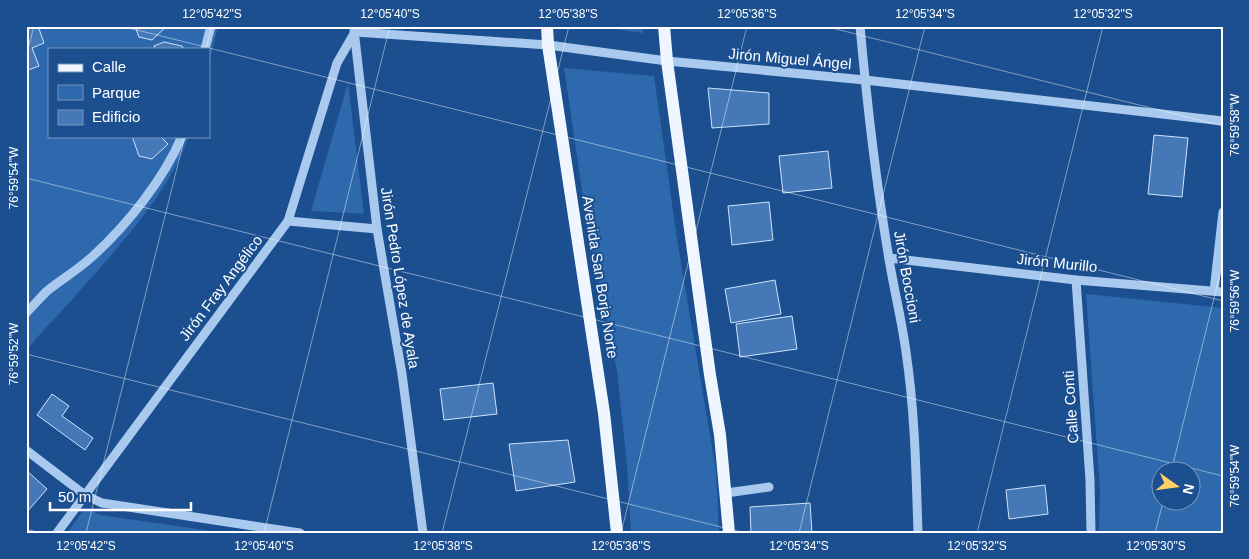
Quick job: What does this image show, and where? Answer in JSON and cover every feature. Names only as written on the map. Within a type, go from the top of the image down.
[{"type":"main road","name":"Avenida San Borja Norte","points":[[547,26],[548,45],[604,413],[617,533]]},
{"type":"main road","points":[[664,26],[667,62],[720,435],[729,533]]},
{"type":"street","points":[[206,48],[211,26]]},
{"type":"street","name":"Jirón Boccioni","points":[[860,26],[865,80],[889,258],[907,361],[916,444],[918,533]]},
{"type":"street","name":"Jirón Miguel Ángel","points":[[354,29],[548,45],[667,62],[865,80],[1223,120]]},
{"type":"street","name":"Jirón Fray Angélico","points":[[58,533],[288,221],[337,63],[354,29]]},
{"type":"street","name":"Jirón Pedro López de Ayala","points":[[354,29],[377,229],[402,374],[423,533]]},
{"type":"street","points":[[26,313],[46,293],[92,256],[118,230],[157,181],[181,138]]},
{"type":"street","points":[[1218,291],[1223,212]]},
{"type":"street","points":[[288,221],[377,229]]},
{"type":"street","name":"Jirón Murillo","points":[[889,258],[1076,280],[1218,291]]},
{"type":"street","name":"Calle Conti","points":[[1076,280],[1090,480],[1091,533]]},
{"type":"street","points":[[26,450],[85,495],[102,503],[300,533]]},
{"type":"street","points":[[726,493],[769,488]]},
{"type":"green space","points":[[26,26],[218,26],[210,59],[210,48],[48,48],[48,138],[188,138],[167,182],[136,225],[102,266],[40,334],[26,353]]},
{"type":"green space","points":[[596,26],[643,26],[643,33]]},
{"type":"green space","points":[[564,68],[654,76],[677,239],[716,471],[719,533],[631,533],[627,465],[617,371],[587,224]]},
{"type":"green space","points":[[348,83],[364,214],[311,211]]},
{"type":"green space","points":[[1086,294],[1223,308],[1223,533],[1099,533],[1100,490]]},
{"type":"green space","points":[[85,508],[100,515],[225,533],[67,533]]},
{"type":"building","points":[[26,26],[38,26],[44,43],[32,48],[39,66],[28,70],[26,70]]},
{"type":"building","points":[[135,26],[167,26],[152,40],[139,37]]},
{"type":"building","points":[[164,42],[182,46],[183,48],[155,48],[154,46]]},
{"type":"building","points":[[708,88],[769,93],[769,124],[712,128]]},
{"type":"building","points":[[1154,135],[1188,138],[1182,197],[1148,194]]},
{"type":"building","points":[[133,138],[162,138],[168,144],[152,159],[139,156]]},
{"type":"building","points":[[828,151],[832,188],[783,193],[779,156]]},
{"type":"building","points":[[769,202],[773,240],[732,245],[728,206]]},
{"type":"building","points":[[775,280],[781,314],[731,323],[725,289]]},
{"type":"building","points":[[792,316],[797,349],[740,357],[736,324]]},
{"type":"building","points":[[493,383],[497,414],[444,420],[440,389]]},
{"type":"building","points":[[52,394],[69,406],[62,416],[93,438],[85,450],[37,415]]},
{"type":"building","points":[[568,440],[575,482],[516,491],[509,444]]},
{"type":"building","points":[[26,470],[47,489],[26,513]]},
{"type":"building","points":[[1045,485],[1048,514],[1009,519],[1006,490]]},
{"type":"building","points":[[810,503],[812,533],[751,533],[750,507]]}]
